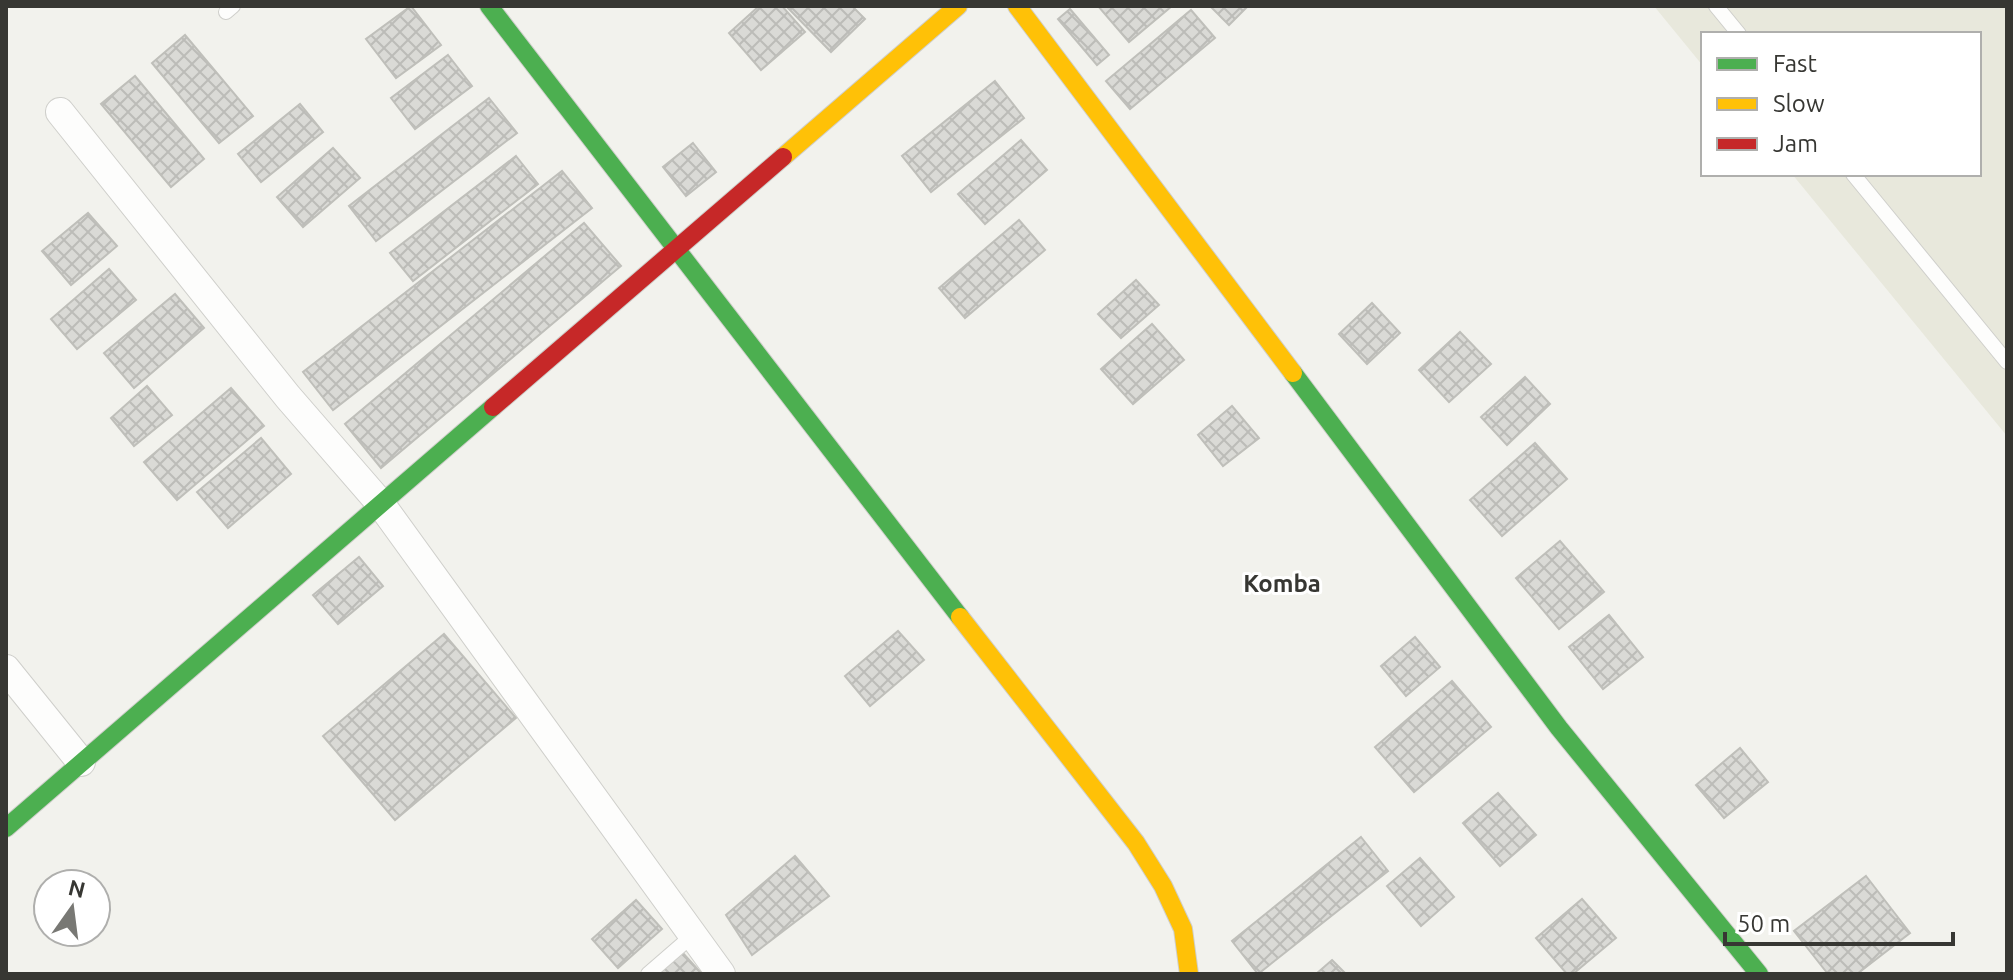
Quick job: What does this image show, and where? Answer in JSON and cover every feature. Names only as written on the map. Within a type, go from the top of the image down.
[{"type":"street","points":[[489,6],[675,252],[1136,843],[1163,886],[1183,929],[1189,974]]},
{"type":"street","points":[[6,828],[958,6]]},
{"type":"street","points":[[1017,6],[1559,728],[1759,974]]},
{"type":"street","points":[[60,112],[288,397],[380,503],[721,974]]},
{"type":"street","points":[[6,669],[81,762]]},
{"type":"lane","points":[[1716,6],[1737,32]]},
{"type":"lane","points":[[1855,176],[2007,362]]},
{"type":"lane","points":[[648,974],[693,935]]},
{"type":"shaded area","points":[[1654,6],[2007,6],[2007,436],[1794,176],[1981,176],[1981,32],[1701,32],[1701,64]]},
{"type":"building","points":[[411,6],[441,45],[396,78],[366,39]]},
{"type":"building","points":[[759,6],[782,6],[805,32],[761,70],[729,33]]},
{"type":"building","points":[[786,6],[852,6],[865,19],[831,52]]},
{"type":"building","points":[[1098,6],[1172,6],[1129,42]]},
{"type":"building","points":[[1210,6],[1248,6],[1229,25]]},
{"type":"building","points":[[1070,9],[1109,55],[1097,65],[1058,19]]},
{"type":"building","points":[[1191,10],[1215,38],[1130,109],[1106,81]]},
{"type":"building","points":[[185,35],[253,116],[219,143],[152,63]]},
{"type":"building","points":[[448,55],[472,86],[415,129],[391,98]]},
{"type":"building","points":[[135,76],[204,159],[171,187],[101,104]]},
{"type":"building","points":[[995,81],[1024,118],[931,192],[902,156]]},
{"type":"building","points":[[489,98],[517,133],[376,241],[349,206]]},
{"type":"building","points":[[300,104],[323,132],[261,182],[238,154]]},
{"type":"building","points":[[1021,140],[1047,170],[985,224],[958,194]]},
{"type":"building","points":[[693,143],[716,172],[686,196],[663,167]]},
{"type":"building","points":[[333,148],[360,178],[303,227],[277,197]]},
{"type":"building","points":[[516,156],[538,184],[413,281],[390,253]]},
{"type":"building","points":[[562,171],[592,208],[333,410],[303,372]]},
{"type":"building","points":[[88,213],[117,246],[71,285],[42,251]]},
{"type":"building","points":[[1019,220],[1045,250],[965,318],[939,288]]},
{"type":"building","points":[[584,223],[621,266],[381,468],[345,424]]},
{"type":"building","points":[[109,269],[136,300],[77,349],[51,319]]},
{"type":"building","points":[[1136,280],[1159,305],[1121,338],[1098,314]]},
{"type":"building","points":[[175,294],[204,328],[134,388],[104,353]]},
{"type":"building","points":[[1372,303],[1400,333],[1367,364],[1339,334]]},
{"type":"building","points":[[1152,324],[1184,360],[1133,404],[1101,369]]},
{"type":"building","points":[[1460,332],[1491,364],[1449,402],[1419,370]]},
{"type":"building","points":[[1525,377],[1550,404],[1507,445],[1481,417]]},
{"type":"building","points":[[147,386],[172,415],[134,446],[111,418]]},
{"type":"building","points":[[231,388],[264,426],[177,500],[144,462]]},
{"type":"building","points":[[1232,406],[1259,438],[1223,466],[1198,435]]},
{"type":"building","points":[[261,438],[291,474],[228,528],[197,492]]},
{"type":"building","points":[[1535,443],[1567,479],[1502,536],[1470,500]]},
{"type":"building","points":[[1560,541],[1604,592],[1559,629],[1516,578]]},
{"type":"building","points":[[359,557],[383,586],[338,624],[313,595]]},
{"type":"building","points":[[1609,615],[1643,657],[1603,689],[1569,647]]},
{"type":"building","points":[[898,631],[924,660],[870,706],[845,676]]},
{"type":"building","points":[[444,634],[516,718],[395,820],[323,736]]},
{"type":"building","points":[[1415,637],[1440,667],[1406,696],[1381,666]]},
{"type":"building","points":[[1452,681],[1491,727],[1414,792],[1375,747]]},
{"type":"building","points":[[1740,748],[1768,782],[1724,818],[1696,785]]},
{"type":"building","points":[[1498,793],[1536,835],[1500,866],[1463,823]]},
{"type":"building","points":[[1361,837],[1388,871],[1258,974],[1232,941]]},
{"type":"building","points":[[795,856],[829,896],[752,955],[726,915]]},
{"type":"building","points":[[1420,858],[1454,897],[1421,926],[1387,886]]},
{"type":"building","points":[[1866,876],[1910,933],[1857,974],[1828,974],[1794,931]]},
{"type":"building","points":[[1582,899],[1616,938],[1573,974],[1567,974],[1536,938]]},
{"type":"building","points":[[636,900],[662,929],[618,968],[592,939]]},
{"type":"building","points":[[681,951],[702,974],[656,974]]},
{"type":"building","points":[[1332,960],[1346,974],[1316,974]]},
{"type":"traffic: fast","points":[[489,6],[960,617]]},
{"type":"traffic: fast","points":[[1293,373],[1559,728],[1759,974]]},
{"type":"traffic: fast","points":[[6,828],[493,407]]},
{"type":"traffic: slow","points":[[783,157],[958,6]]},
{"type":"traffic: slow","points":[[1017,6],[1293,373]]},
{"type":"traffic: slow","points":[[960,617],[1136,843],[1163,886],[1183,929],[1189,974]]},
{"type":"traffic: jam","points":[[493,407],[783,157]]},
{"type":"district","name":"Komba","points":[[1282,584]]}]
